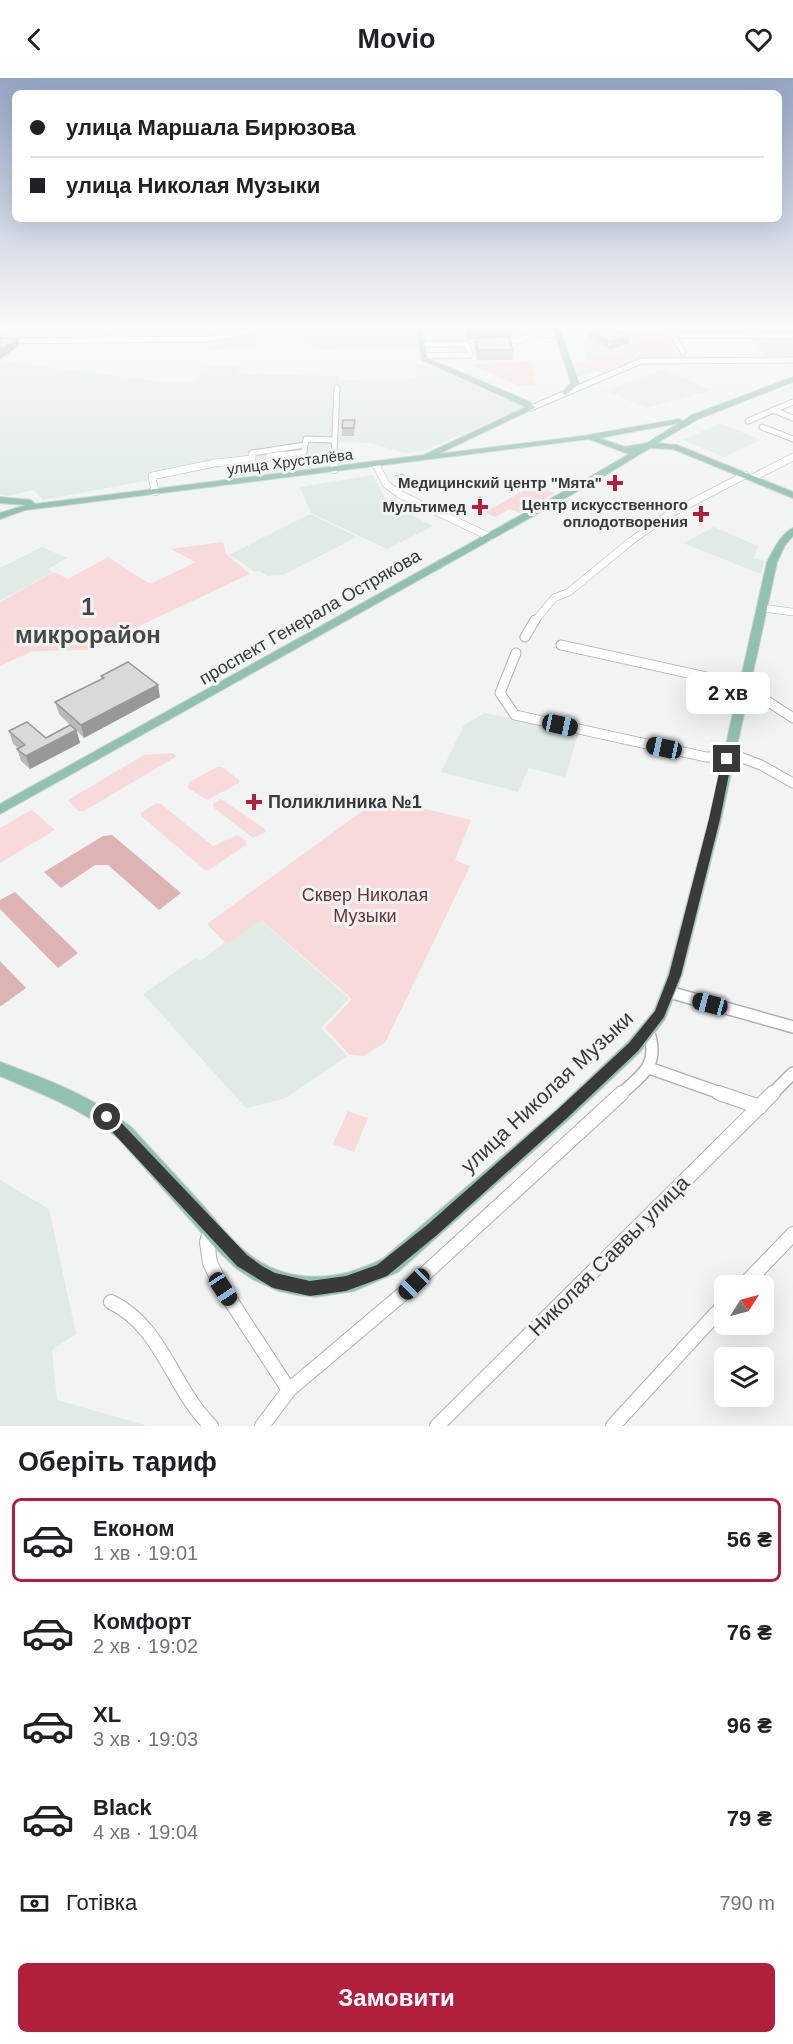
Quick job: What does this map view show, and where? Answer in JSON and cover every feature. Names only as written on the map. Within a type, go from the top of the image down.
[{"type":"main road","points":[[490,388],[531,406]]},
{"type":"main road","points":[[566,393],[570,388]]},
{"type":"main road","points":[[695,417],[770,388]]},
{"type":"main road","points":[[420,459],[531,406]]},
{"type":"main road","name":"улица Хрусталёва","points":[[0,515],[50,504],[583,438],[695,417]]},
{"type":"main road","name":"проспект Генерала Острякова","points":[[0,810],[198,701],[363,605],[490,537],[636,453],[655,445],[695,417]]},
{"type":"main road","name":"улица Хрусталёва","points":[[583,438],[600,440],[636,453]]},
{"type":"main road","points":[[456,441],[453,447],[467,453]]},
{"type":"main road","points":[[636,453],[655,445]]},
{"type":"main road","points":[[625,449],[655,445],[698,456],[793,495]]},
{"type":"main road","points":[[445,446],[446,451],[453,455]]},
{"type":"main road","points":[[0,500],[50,504]]},
{"type":"main road","points":[[0,500],[10,506],[0,515]]},
{"type":"main road","points":[[12,501],[24,508]]},
{"type":"main road","name":"улица Николая Музыки","points":[[0,1069],[92,1107],[107,1117],[139,1148],[242,1261],[273,1280],[310,1288],[346,1284],[367,1278],[391,1265],[562,1115],[648,1030],[660,1014],[669,992],[715,819],[743,686],[775,554],[793,531]]},
{"type":"street","points":[[334,470],[333,440],[337,388]]},
{"type":"street","points":[[531,406],[578,388]]},
{"type":"street","points":[[748,421],[793,402]]},
{"type":"street","points":[[773,410],[793,418]]},
{"type":"street","points":[[762,427],[793,439]]},
{"type":"street","points":[[155,492],[153,476],[215,463],[304,452],[306,439],[333,440]]},
{"type":"street","points":[[525,637],[545,605],[557,594],[569,592],[631,541],[668,515],[793,457]]},
{"type":"street","points":[[376,465],[386,484],[399,494],[490,537]]},
{"type":"street","points":[[762,608],[793,612]]},
{"type":"street","points":[[561,645],[743,686],[793,718]]},
{"type":"street","points":[[516,653],[500,693],[515,715],[706,757],[727,759],[738,756],[793,783]]},
{"type":"street","points":[[669,992],[793,1027]]},
{"type":"street","points":[[262,1426],[289,1390],[405,1293],[649,1068],[653,1044],[648,1030]]},
{"type":"street","points":[[649,1068],[760,1107]]},
{"type":"street","name":"Николая Саввы улица","points":[[437,1426],[793,1073]]},
{"type":"street","points":[[211,1228],[207,1242],[210,1263],[223,1289],[289,1390]]},
{"type":"street","points":[[754,1275],[793,1234]]},
{"type":"street","points":[[111,1302],[131,1312],[146,1329],[185,1395],[212,1426]]},
{"type":"street","points":[[613,1426],[714,1316]]},
{"type":"shaded area","points":[[0,388],[481,388],[525,407],[424,451],[405,453],[370,443],[331,442],[329,465],[232,478],[231,465],[43,500],[34,490],[7,496],[0,495]]},
{"type":"shaded area","points":[[611,388],[708,388],[713,390],[646,408],[605,390]]},
{"type":"shaded area","points":[[720,423],[761,440],[724,457],[683,440]]},
{"type":"shaded area","points":[[372,475],[388,503],[433,526],[387,549],[311,513],[300,487]]},
{"type":"shaded area","points":[[310,514],[357,537],[283,575],[267,576],[259,571],[254,572],[229,555]]},
{"type":"shaded area","points":[[714,527],[758,546],[754,558],[764,561],[761,574],[683,543]]},
{"type":"shaded area","points":[[42,547],[67,558],[48,569],[53,572],[0,601],[0,568]]},
{"type":"shaded area","points":[[485,713],[579,732],[565,777],[529,768],[518,792],[441,772],[464,725]]},
{"type":"shaded area","points":[[112,835],[181,893],[159,910],[108,865],[95,865],[61,888],[44,872],[103,836]]},
{"type":"shaded area","points":[[15,892],[78,953],[58,968],[0,909],[0,900]]},
{"type":"shaded area","points":[[258,918],[349,998],[321,1028],[347,1056],[286,1098],[246,1108],[143,994],[196,958],[200,961]]},
{"type":"shaded area","points":[[0,961],[26,988],[1,1006],[0,1006]]},
{"type":"shaded area","points":[[0,1180],[49,1209],[76,1334],[52,1350],[57,1400],[148,1426],[0,1426]]},
{"type":"green space","points":[[534,485],[555,493],[520,513],[510,509],[495,517],[485,512]]},
{"type":"green space","points":[[223,542],[226,554],[250,574],[88,650],[33,651],[0,666],[0,602],[54,572],[68,579],[108,557],[150,584],[196,562],[170,549]]},
{"type":"green space","points":[[174,753],[176,756],[174,758],[84,811],[78,811],[68,800],[144,755]]},
{"type":"green space","points":[[217,767],[222,767],[239,780],[239,783],[207,800],[188,788],[189,782]]},
{"type":"green space","name":"Сквер Николая Музыки","points":[[380,798],[471,820],[455,860],[470,866],[385,1043],[363,1056],[350,1055],[325,1028],[352,999],[261,920],[226,944],[207,924]]},
{"type":"green space","points":[[221,799],[265,829],[266,832],[253,838],[213,807],[213,804]]},
{"type":"green space","points":[[157,803],[213,846],[237,835],[246,841],[246,845],[209,870],[205,870],[141,816],[141,813]]},
{"type":"green space","points":[[32,810],[55,830],[0,863],[0,828]]},
{"type":"green space","points":[[348,1111],[368,1118],[354,1152],[333,1144]]},
{"type":"building","points":[[343,420],[355,420],[354,428],[342,428]]},
{"type":"building","points":[[403,475],[408,480],[401,482],[396,476]]},
{"type":"building","points":[[128,662],[158,685],[81,725],[55,702],[104,678],[101,676]]},
{"type":"building","points":[[27,722],[46,738],[70,725],[76,730],[26,756],[17,749],[25,745],[9,731]]},
{"type":"place","name":"Медицинский центр \"Мята\"","points":[[615,483]]},
{"type":"place","name":"Мультимед","points":[[480,507]]},
{"type":"place","name":"Центр искусственного оплодотворения","points":[[701,514]]},
{"type":"place","name":"Поликлиника №1","points":[[254,802]]},
{"type":"district","name":"1 микрорайон","points":[[88,621]]},
{"type":"route","points":[[107,1117],[125,1133],[242,1261],[256,1271],[273,1280],[310,1288],[346,1284],[382,1271],[562,1115],[634,1047],[660,1014],[675,975],[715,819],[727,759]]}]
